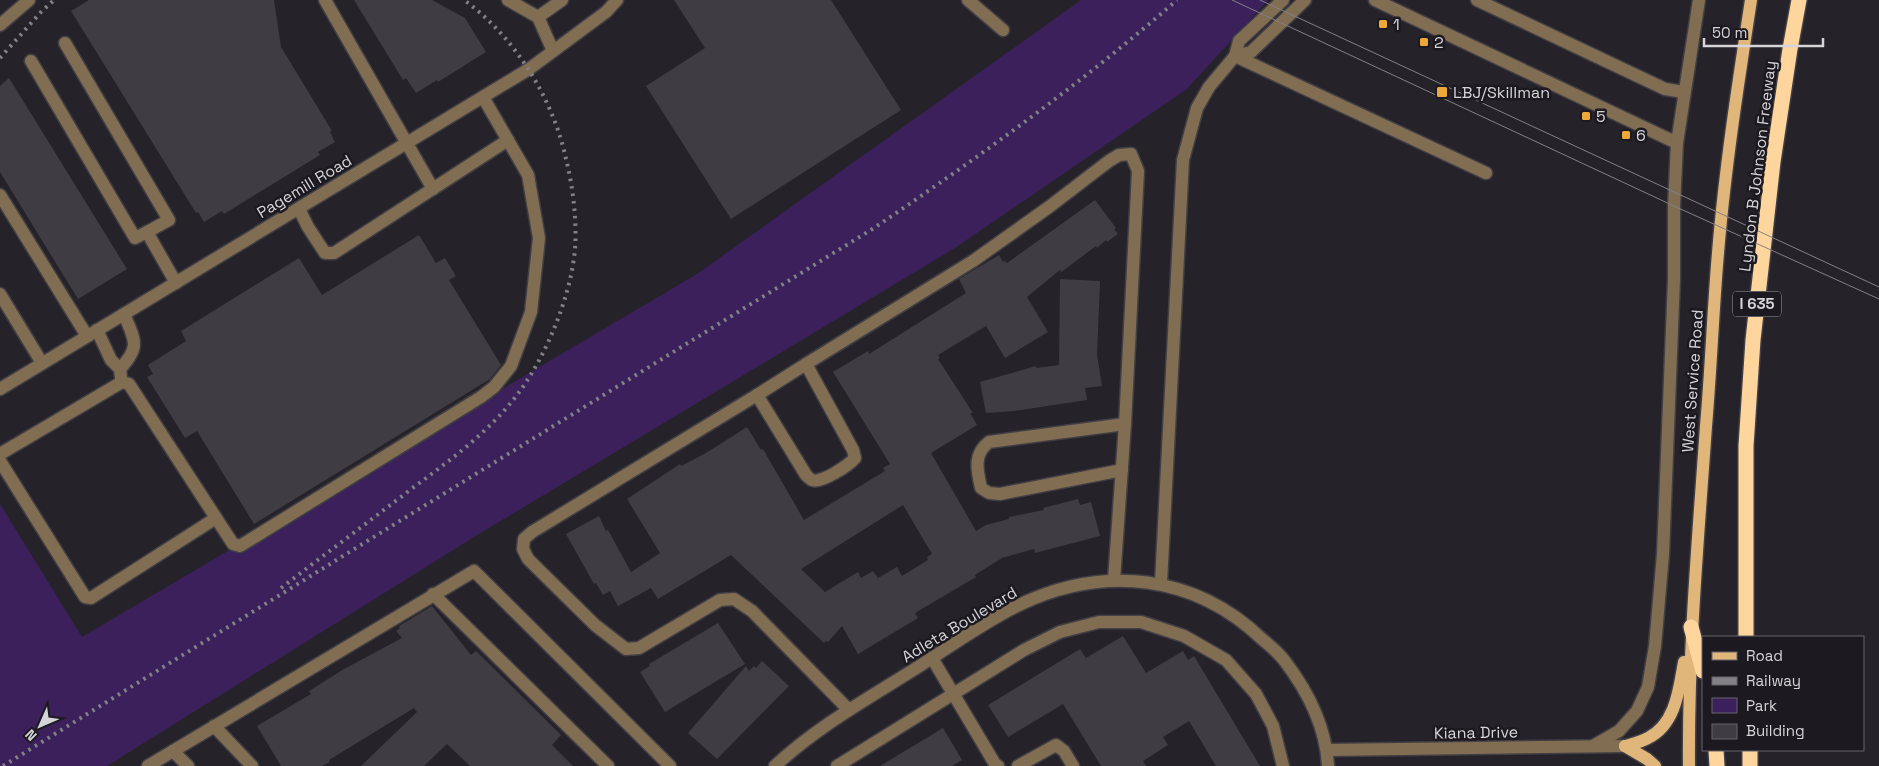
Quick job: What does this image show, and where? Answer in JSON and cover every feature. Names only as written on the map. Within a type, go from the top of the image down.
[{"type":"highway","name":"Lyndon B Johnson Freeway","points":[[1746,636],[1746,446],[1753,340],[1773,162],[1799,0]]},
{"type":"highway","points":[[1691,628],[1702,667]]},
{"type":"highway","points":[[1716,751],[1717,766]]},
{"type":"highway","points":[[1750,751],[1750,766]]},
{"type":"main road","name":"West Service Road","points":[[1689,766],[1691,628],[1718,251],[1751,0]]},
{"type":"main road","points":[[1625,746],[1648,738],[1664,725],[1675,706],[1691,628]]},
{"type":"main road","points":[[1625,746],[1655,766]]},
{"type":"street","points":[[0,25],[29,0]]},
{"type":"street","points":[[325,0],[433,189]]},
{"type":"street","points":[[508,0],[538,17],[553,51]]},
{"type":"street","points":[[538,17],[562,0]]},
{"type":"street","name":"Pagemill Road","points":[[0,389],[529,70],[606,12],[616,0]]},
{"type":"street","points":[[968,0],[1003,30]]},
{"type":"street","points":[[1161,583],[1183,160],[1197,108],[1209,87],[1236,56],[1239,41],[1283,0]]},
{"type":"street","points":[[1236,56],[1252,52],[1305,0]]},
{"type":"street","points":[[1375,0],[1677,143]]},
{"type":"street","points":[[1477,0],[1665,89],[1684,92]]},
{"type":"street","points":[[1593,746],[1619,731],[1637,711],[1648,687],[1655,646],[1663,554],[1674,279],[1674,206],[1677,143],[1698,0]]},
{"type":"street","points":[[32,61],[135,238],[147,232],[169,220],[66,43]]},
{"type":"street","points":[[1236,56],[1486,174]]},
{"type":"street","points":[[0,454],[122,382],[129,384],[233,544],[240,546],[482,398],[494,387],[511,366],[531,312],[539,238],[528,175],[484,97]]},
{"type":"street","points":[[299,209],[308,228],[325,253],[334,253],[508,140]]},
{"type":"street","points":[[849,710],[752,611],[734,599],[720,600],[639,648],[626,649],[595,625],[528,559],[523,549],[524,539],[532,532],[974,261],[1109,161],[1119,155],[1131,154],[1138,171],[1125,424],[1114,580]]},
{"type":"street","points":[[0,195],[92,333],[111,360],[120,369],[122,382]]},
{"type":"street","points":[[147,232],[176,282]]},
{"type":"street","points":[[0,294],[42,363]]},
{"type":"street","points":[[120,369],[131,357],[134,349],[133,336],[124,314]]},
{"type":"street","points":[[757,394],[806,475],[812,480],[821,481],[851,463],[855,458],[853,450],[806,364]]},
{"type":"street","points":[[1122,470],[1000,494],[989,493],[981,488],[977,456],[982,447],[989,442],[1125,424]]},
{"type":"street","points":[[0,461],[85,597],[91,598],[216,518]]},
{"type":"street","points":[[148,766],[474,571],[670,766]]},
{"type":"street","name":"Adleta Boulevard","points":[[776,766],[817,730],[1020,604],[1087,583],[1114,580],[1161,583],[1216,605],[1248,625],[1283,658],[1305,692],[1320,724],[1327,750],[1328,766]]},
{"type":"street","points":[[434,594],[608,766]]},
{"type":"street","points":[[837,766],[952,690],[1024,650],[1060,632],[1099,622],[1141,622],[1184,636],[1226,660],[1256,694],[1274,726],[1283,766]]},
{"type":"street","points":[[932,658],[995,764],[998,766]]},
{"type":"street","points":[[214,726],[252,766]]},
{"type":"street","points":[[1018,766],[1056,745],[1064,751],[1073,766]]},
{"type":"street","name":"Kiana Drive","points":[[1327,750],[1625,746]]},
{"type":"street","points":[[173,751],[188,766]]},
{"type":"green space","points":[[1081,0],[1268,0],[1187,89],[955,248],[474,537],[107,766],[0,766],[0,504],[82,637],[697,274]]},
{"type":"building","points":[[89,0],[274,0],[281,47],[332,131],[330,132],[335,142],[318,152],[320,155],[224,214],[222,211],[204,222],[198,212],[196,213],[71,11]]},
{"type":"building","points":[[354,0],[432,0],[465,18],[486,52],[438,82],[437,80],[416,93],[406,78],[403,80]]},
{"type":"building","points":[[674,0],[831,0],[901,110],[731,219],[646,86],[705,48]]},
{"type":"building","points":[[9,78],[127,269],[78,299],[0,172],[0,86]]},
{"type":"building","points":[[1095,200],[1116,228],[1114,229],[1118,234],[1107,242],[1106,240],[1097,248],[1096,246],[1060,273],[1061,269],[1027,297],[1048,332],[1005,358],[986,326],[938,355],[940,358],[938,359],[973,413],[970,413],[977,425],[931,453],[976,531],[986,525],[1009,519],[1009,517],[1044,510],[1043,508],[1078,499],[1080,505],[1091,502],[1100,536],[1035,553],[1034,549],[1002,558],[975,575],[976,577],[915,613],[918,618],[858,654],[842,626],[828,642],[824,643],[731,555],[658,599],[651,588],[618,606],[610,591],[603,595],[596,583],[594,584],[566,534],[599,516],[631,572],[660,553],[627,499],[680,464],[681,466],[706,453],[747,427],[761,450],[763,449],[804,520],[885,471],[883,468],[890,464],[833,372],[868,351],[869,354],[966,293],[959,279],[999,255],[1003,262],[1007,263]],"holes":[[[903,505],[932,554],[927,557],[928,560],[902,576],[897,567],[878,578],[873,571],[861,578],[858,572],[825,592],[801,569]]]},
{"type":"building","points":[[419,235],[436,263],[445,258],[456,276],[449,280],[501,365],[490,379],[254,524],[197,431],[185,438],[147,377],[153,374],[148,365],[186,341],[181,331],[299,258],[322,295]]},
{"type":"building","points":[[1060,279],[1100,281],[1097,355],[1102,386],[1085,388],[1087,400],[1015,411],[986,413],[980,382],[1036,366],[1036,368],[1059,365]]},
{"type":"building","points":[[432,606],[471,655],[476,651],[561,735],[552,745],[573,766],[470,766],[447,744],[424,766],[361,766],[417,712],[414,708],[322,766],[281,766],[257,726],[311,694],[309,691],[344,669],[402,638],[396,631],[400,628],[399,626]]},
{"type":"building","points":[[718,623],[745,664],[665,712],[640,672],[650,666],[649,664]]},
{"type":"building","points":[[1123,636],[1146,673],[1183,651],[1188,660],[1194,656],[1260,766],[1216,766],[1189,721],[1163,737],[1168,745],[1143,761],[1146,766],[1101,766],[1063,704],[1008,737],[988,705],[1080,649],[1086,658]]},
{"type":"building","points":[[762,661],[789,686],[717,759],[688,733],[746,666],[749,671],[754,666],[756,668]]},
{"type":"building","points":[[943,728],[962,760],[952,766],[880,766]]},
{"type":"tram line","points":[[1232,0],[1674,206],[1879,299]]},
{"type":"tram line","points":[[1260,0],[1879,287]]},
{"type":"railway","points":[[0,58],[54,0]]},
{"type":"railway","points":[[281,588],[453,457],[494,422],[528,380],[547,344],[563,306],[573,267],[575,227],[571,181],[560,136],[552,113],[541,91],[515,50],[499,31],[464,0]]},
{"type":"railway","points":[[3,766],[874,228],[1067,90],[1177,0]]},
{"type":"place","name":"1","points":[[1383,24]]},
{"type":"place","name":"2","points":[[1424,42]]},
{"type":"place","name":"LBJ/Skillman","points":[[1442,92]]},
{"type":"place","name":"5","points":[[1586,116]]},
{"type":"place","name":"6","points":[[1626,135]]}]
